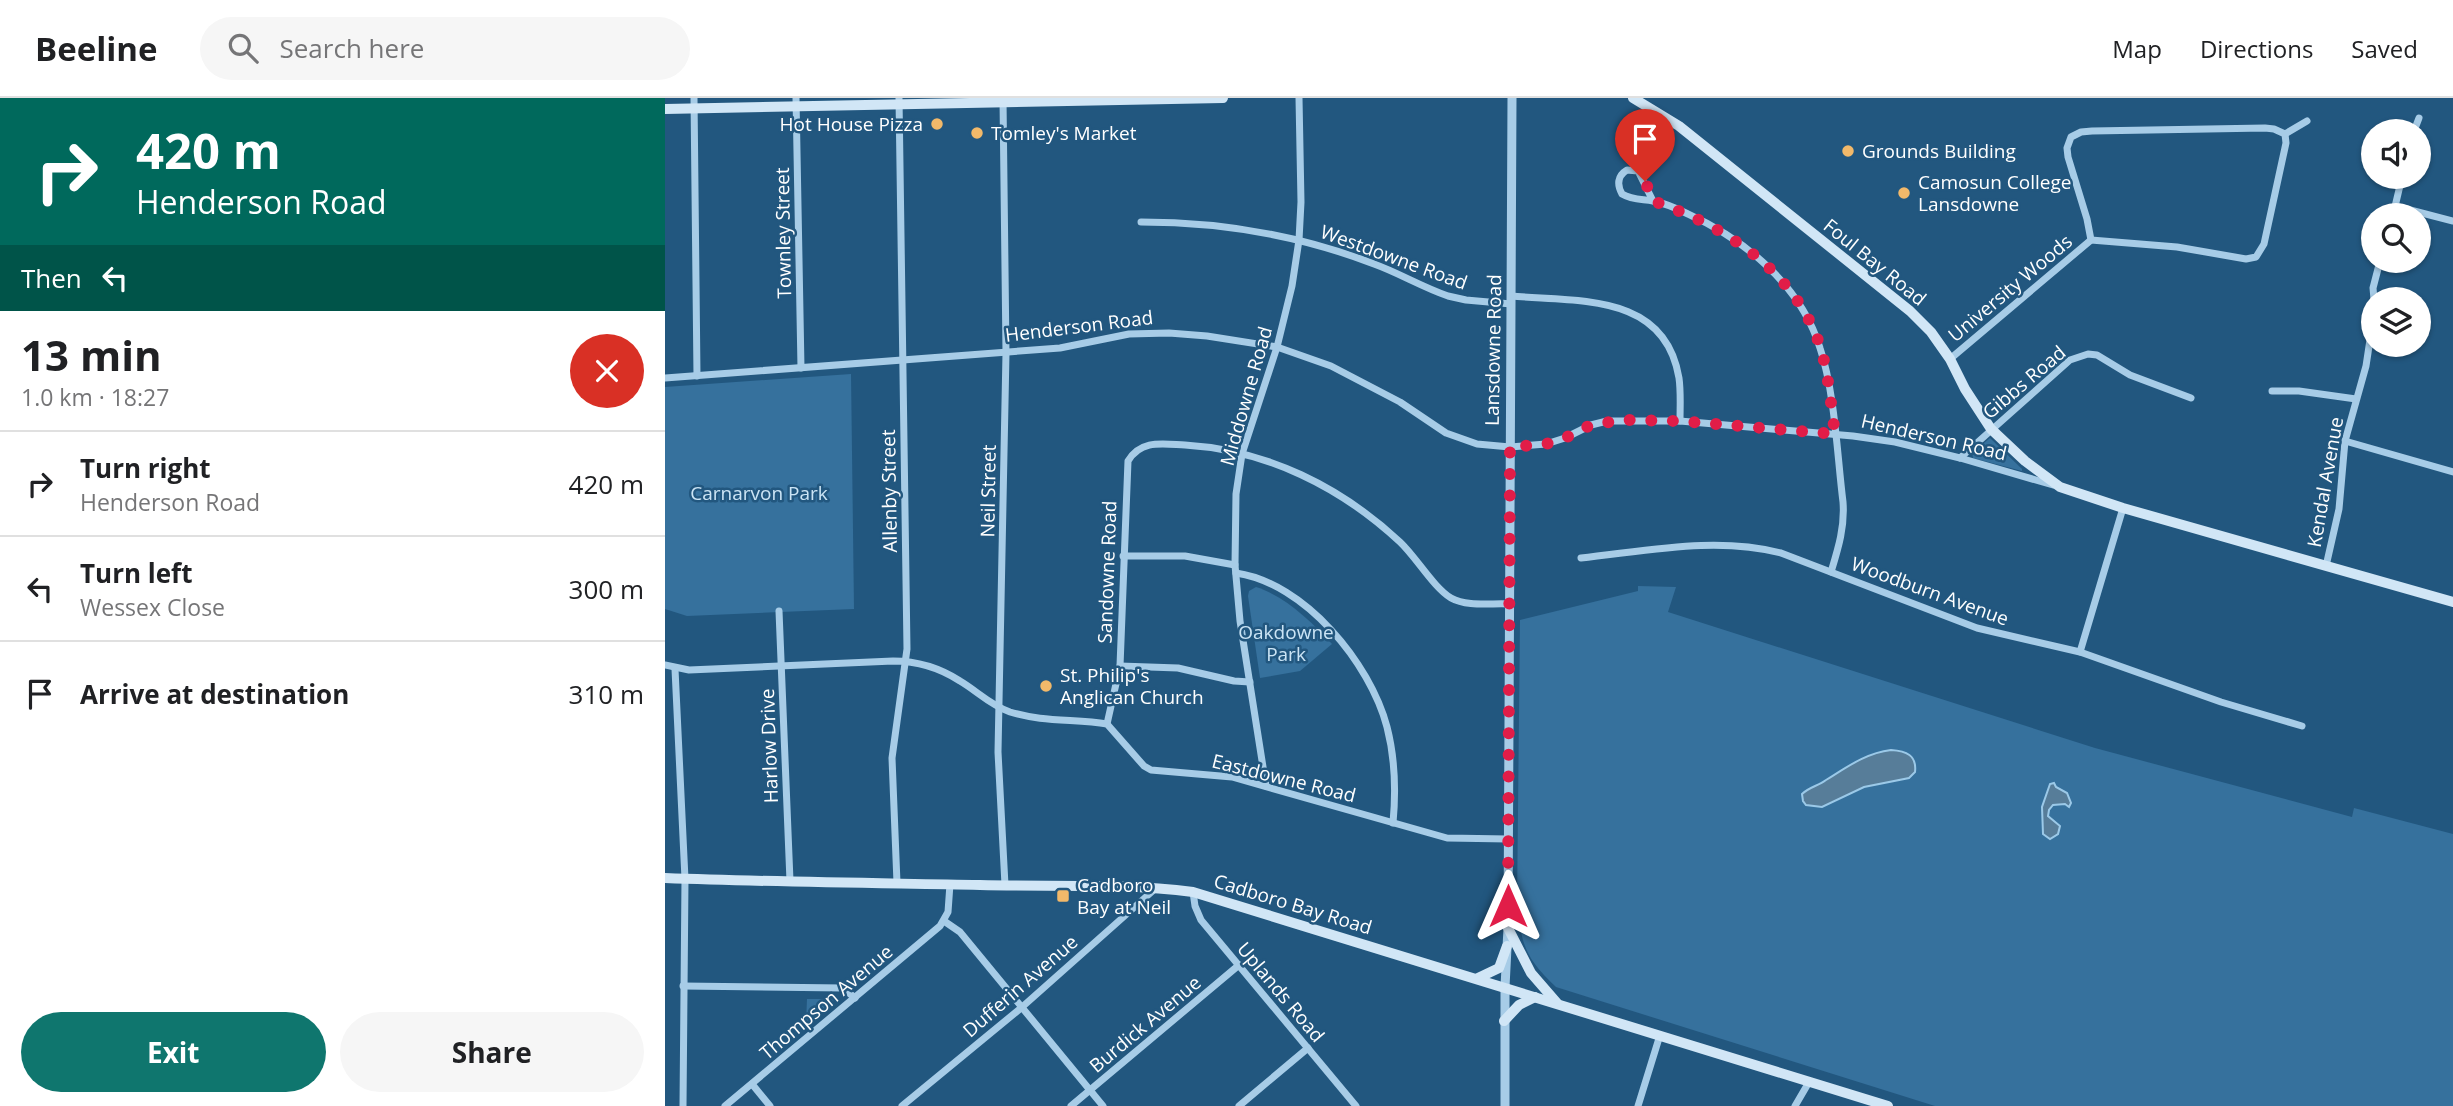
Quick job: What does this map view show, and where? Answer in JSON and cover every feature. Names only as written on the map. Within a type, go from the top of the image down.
[{"type":"main road","points":[[665,109],[694,103],[1223,98]]},
{"type":"main road","name":"Foul Bay Road","points":[[1633,98],[1679,127],[1910,311],[1950,359],[1965,389],[1991,429],[2025,461],[2060,487]]},
{"type":"main road","name":"Henderson Road","points":[[2060,487],[2123,508],[2453,602]]},
{"type":"main road","name":"Cadboro Bay Road","points":[[665,878],[1156,888],[1193,892],[1888,1106]]},
{"type":"main road","points":[[1508,928],[1531,973],[1558,1004]]},
{"type":"main road","points":[[1478,978],[1499,968],[1507,946]]},
{"type":"main road","points":[[1504,1021],[1519,1005],[1535,997]]},
{"type":"street","name":"Middowne Road","points":[[1266,786],[1240,621],[1236,569],[1236,494],[1242,454],[1277,347],[1292,286],[1301,202],[1299,98]]},
{"type":"street","name":"Lansdowne Road","points":[[1504,1106],[1504,987],[1508,928],[1512,98]]},
{"type":"street","name":"Neil Street","points":[[1003,101],[1006,352],[998,752],[1005,885]]},
{"type":"street","name":"Townley Street","points":[[796,102],[801,368]]},
{"type":"street","name":"Allenby Street","points":[[897,883],[892,758],[907,661],[899,102]]},
{"type":"street","points":[[694,103],[697,376]]},
{"type":"street","points":[[2284,134],[2307,121]]},
{"type":"street","name":"University Woods","points":[[1950,359],[2091,240],[2177,247],[2245,259],[2256,257],[2264,244],[2285,152],[2284,134],[2265,128],[2092,131],[2071,137],[2067,148],[2068,157],[2091,240]]},
{"type":"street","points":[[1653,201],[1638,171],[1627,170],[1621,175],[1618,183],[1622,194],[1687,213],[1738,242],[1777,275],[1796,299],[1813,329],[1827,374],[1844,518],[1831,572]]},
{"type":"street","points":[[2431,215],[2453,220]]},
{"type":"street","name":"Westdowne Road","points":[[1141,222],[1216,225],[1299,240],[1377,265],[1448,296],[1466,300],[1601,302],[1626,309],[1647,321],[1664,339],[1674,357],[1679,378],[1680,421]]},
{"type":"street","name":"Henderson Road","points":[[665,378],[1060,348],[1129,334],[1207,336],[1277,347],[1320,362],[1353,376],[1400,402],[1456,438],[1477,444],[1510,447],[1546,444],[1607,421],[1680,421],[1835,434],[1895,442],[2060,487]]},
{"type":"street","name":"Gibbs Road","points":[[1961,458],[2070,360],[2088,354],[2097,355],[2130,374],[2192,398]]},
{"type":"street","name":"Kendal Avenue","points":[[2326,566],[2339,509],[2345,441],[2367,357]]},
{"type":"street","points":[[2272,391],[2299,391],[2356,399]]},
{"type":"street","points":[[2345,441],[2453,472]]},
{"type":"street","name":"Sandowne Road","points":[[1107,724],[1120,666],[1128,461],[1139,448],[1155,444],[1216,448],[1242,454]]},
{"type":"street","points":[[1242,454],[1303,475],[1341,496],[1385,528],[1452,598],[1470,603],[1509,604]]},
{"type":"street","points":[[2080,652],[2123,508]]},
{"type":"street","name":"Woodburn Avenue","points":[[1581,558],[1701,545],[1744,545],[1781,553],[1977,628],[2080,652],[2221,702],[2302,726]]},
{"type":"street","points":[[1123,556],[1185,556],[1236,569],[1262,579],[1307,608],[1346,648],[1378,701],[1391,748],[1395,779],[1393,823]]},
{"type":"street","name":"Harlow Drive","points":[[779,611],[790,881]]},
{"type":"street","points":[[665,665],[675,669],[907,661],[960,681],[999,707],[1040,718],[1107,724]]},
{"type":"street","points":[[1120,666],[1178,668],[1250,682]]},
{"type":"street","points":[[675,669],[685,879],[683,1106]]},
{"type":"street","name":"Eastdowne Road","points":[[1107,724],[1144,766],[1151,770],[1217,774],[1447,838],[1508,839]]},
{"type":"street","points":[[950,884],[948,912],[944,921],[960,932],[1103,1106]]},
{"type":"street","name":"Dufferin Avenue","points":[[902,1106],[1021,1008],[1156,888]]},
{"type":"street","name":"Uplands Road","points":[[1193,892],[1201,920],[1356,1106]]},
{"type":"street","name":"Thompson Avenue","points":[[725,1106],[944,921]]},
{"type":"street","name":"Burdick Avenue","points":[[1071,1106],[1239,965]]},
{"type":"street","points":[[683,986],[843,988],[855,998]]},
{"type":"street","points":[[1638,1106],[1660,1035]]},
{"type":"street","points":[[1239,1106],[1308,1048]]},
{"type":"street","points":[[1795,1106],[1809,1082]]},
{"type":"street","points":[[752,1084],[770,1106]]},
{"type":"green space","name":"Carnarvon Park","points":[[851,374],[854,609],[687,616],[665,609],[665,387]]},
{"type":"green space","points":[[1990,438],[2022,471],[1973,458],[1972,453]]},
{"type":"green space","points":[[1638,586],[1676,587],[1668,612],[2095,748],[2352,817],[2354,808],[2453,834],[2453,1106],[1935,1106],[1556,987],[1527,951],[1517,906],[1520,620],[1638,591]]},
{"type":"green space","name":"Oakdowne Park","points":[[1256,587],[1288,603],[1332,644],[1300,671],[1260,678],[1248,596],[1249,591]]},
{"type":"green space","points":[[807,999],[836,999],[806,1024]]},
{"type":"shaded area","points":[[1891,750],[1901,751],[1912,758],[1915,772],[1909,778],[1864,787],[1822,807],[1806,805],[1803,801],[1802,794],[1849,766],[1865,757]]},
{"type":"shaded area","points":[[2054,783],[2067,793],[2071,803],[2069,807],[2065,804],[2053,805],[2049,810],[2048,816],[2060,826],[2058,834],[2050,839],[2043,834],[2042,807],[2050,784]]},
{"type":"place","name":"Hot House Pizza","points":[[937,124]]},
{"type":"place","name":"Tomley's Market","points":[[977,133]]},
{"type":"place","name":"Grounds Building","points":[[1848,151]]},
{"type":"place","name":"Camosun College Lansdowne","points":[[1904,193]]},
{"type":"place","name":"St. Philip's Anglican Church","points":[[1046,686]]},
{"type":"place","name":"Cadboro Bay at Neil","points":[[1063,896]]},
{"type":"route","points":[[1508,906],[1510,447],[1546,444],[1591,425],[1623,420],[1680,421],[1835,434],[1827,374],[1820,346],[1796,299],[1777,275],[1738,242],[1687,213],[1653,201],[1645,181]]}]
